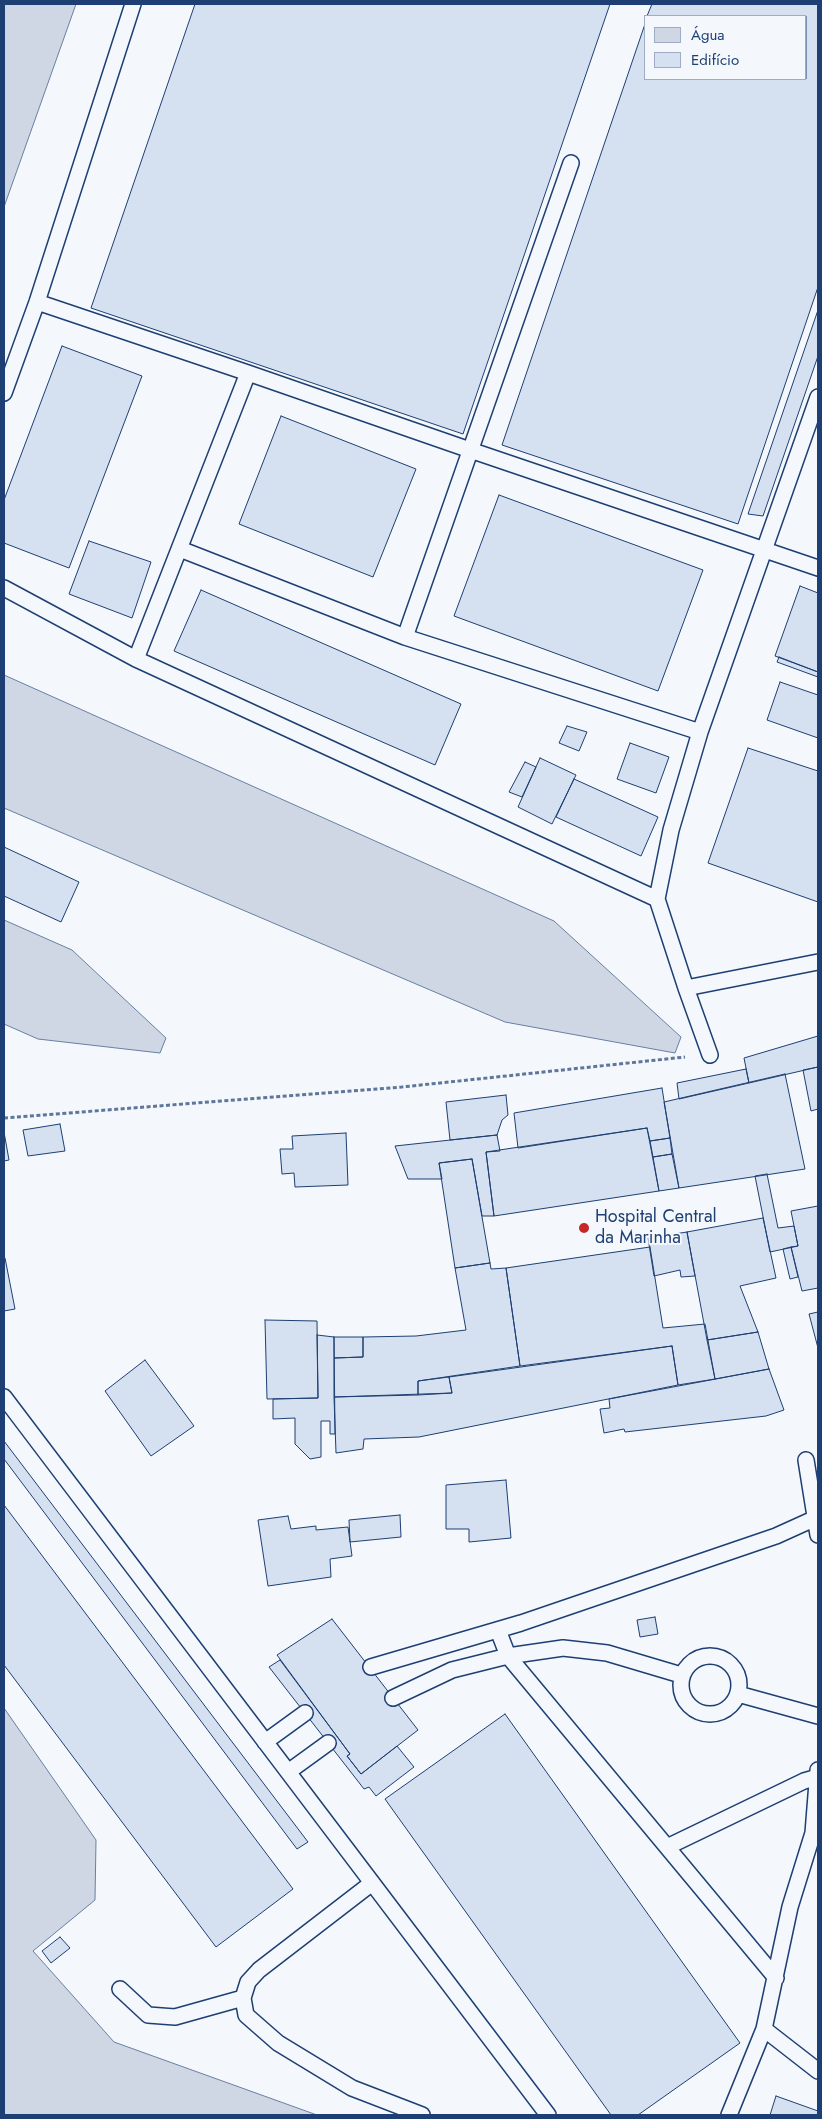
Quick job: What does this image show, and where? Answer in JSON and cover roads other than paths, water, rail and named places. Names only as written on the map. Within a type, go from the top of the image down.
[{"type":"lane","points":[[4,393],[36,302],[133,4]]},
{"type":"lane","points":[[405,637],[571,162]]},
{"type":"lane","points":[[36,302],[818,568]]},
{"type":"lane","points":[[136,659],[248,373]]},
{"type":"lane","points":[[710,1055],[657,899],[671,830],[700,732],[818,397]]},
{"type":"lane","points":[[180,549],[405,637],[700,732]]},
{"type":"lane","points":[[4,588],[136,659],[657,899]]},
{"type":"lane","points":[[686,988],[818,962]]},
{"type":"lane","points":[[4,1397],[548,2115]]},
{"type":"lane","points":[[806,1460],[818,1535]]},
{"type":"lane","points":[[371,1667],[498,1630],[776,1536],[816,1518]]},
{"type":"lane","points":[[498,1630],[508,1656],[776,1978]]},
{"type":"lane","points":[[393,1698],[452,1670],[508,1656],[562,1648],[607,1653],[681,1675]]},
{"type":"lane","points":[[714,1655],[724,1658],[732,1664],[738,1674],[740,1684],[738,1694],[726,1710],[716,1714],[701,1712],[688,1704],[682,1696],[680,1686],[681,1675],[694,1660],[704,1656],[714,1655]]},
{"type":"lane","points":[[738,1694],[818,1716]]},
{"type":"lane","points":[[265,1742],[305,1714]]},
{"type":"lane","points":[[288,1772],[328,1743]]},
{"type":"lane","points":[[729,2115],[764,2029],[790,1907],[813,1833],[818,1770]]},
{"type":"lane","points":[[667,1847],[818,1776]]},
{"type":"lane","points":[[372,1883],[259,1970],[248,1982],[243,1998],[246,2015],[278,2043],[352,2088],[422,2115]]},
{"type":"lane","points":[[120,1989],[148,2015],[175,2017],[243,1998]]},
{"type":"lane","points":[[764,2029],[818,2071]]},
{"type":"water","points":[[4,4],[76,4],[4,207]]},
{"type":"water","points":[[4,675],[554,921],[681,1037],[675,1053],[505,1022],[4,808]]},
{"type":"water","points":[[4,920],[72,950],[166,1038],[160,1053],[38,1039],[4,1024]]},
{"type":"water","points":[[4,1708],[96,1840],[95,1900],[33,1951],[114,2042],[317,2115],[4,2115]]},
{"type":"place","name":"Hospital Central da Marinha","points":[[584,1228]]}]
